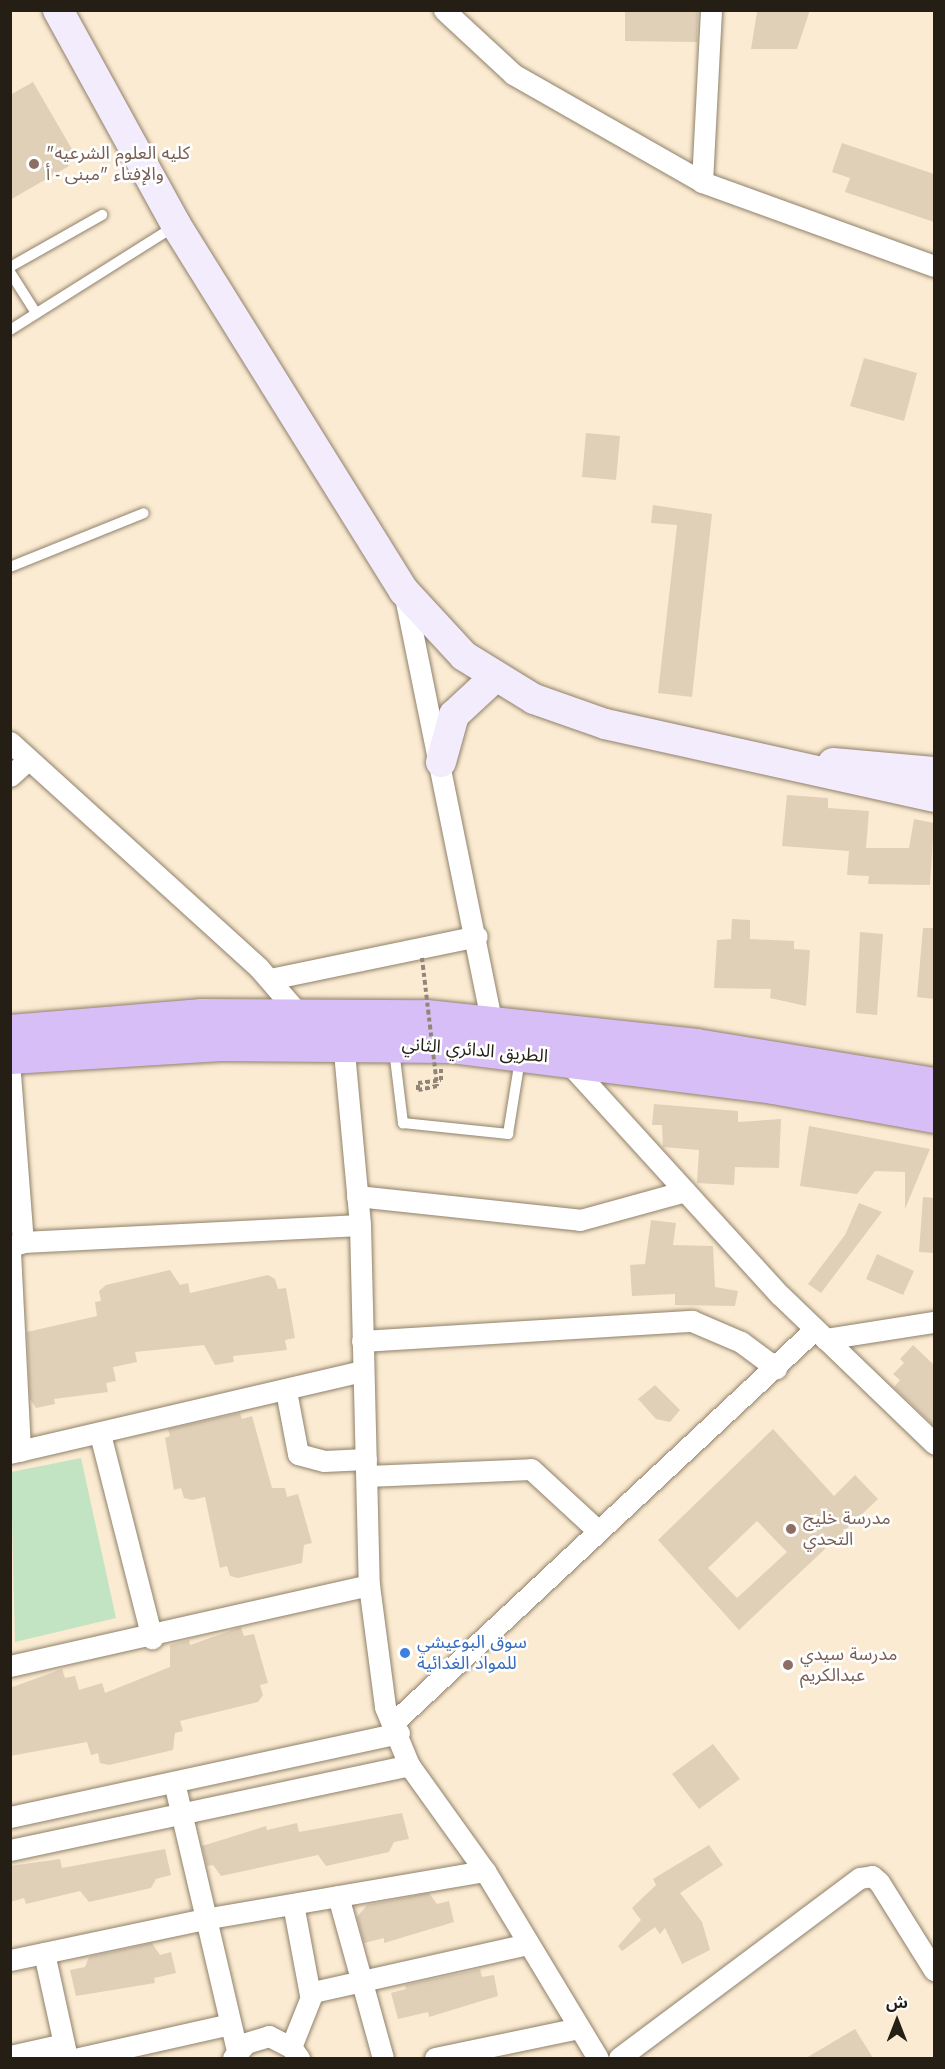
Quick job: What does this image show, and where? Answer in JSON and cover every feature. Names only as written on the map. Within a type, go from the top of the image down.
[{"type":"highway","name":"الطريق الدائري الثاني","points":[[10,1031],[298,1013],[491,1021],[830,1067],[934,1084]]},
{"type":"highway","name":"الطريق الدائري الثاني","points":[[10,1057],[343,1041],[393,1044],[563,1058],[934,1116]]},
{"type":"highway","points":[[830,1067],[934,1066]]},
{"type":"main road","points":[[58,10],[176,225],[404,591],[464,656],[494,678],[534,699],[605,724],[791,762],[882,789],[934,797]]},
{"type":"main road","points":[[441,762],[454,715],[494,678]]},
{"type":"main road","points":[[791,762],[934,772]]},
{"type":"street","points":[[444,10],[513,74],[702,182],[934,266]]},
{"type":"street","points":[[702,182],[711,10]]},
{"type":"street","points":[[404,591],[477,936],[491,1021]]},
{"type":"street","points":[[10,742],[270,979],[298,1013]]},
{"type":"street","points":[[10,776],[29,759]]},
{"type":"street","points":[[270,979],[477,936]]},
{"type":"street","points":[[343,1041],[360,1225],[369,1585],[385,1707],[396,1728],[409,1765],[485,1871],[598,2058]]},
{"type":"street","points":[[563,1058],[820,1334],[934,1443]]},
{"type":"street","points":[[10,1074],[15,1247],[15,1452],[286,1391],[363,1371]]},
{"type":"street","points":[[357,1196],[580,1220],[685,1191]]},
{"type":"street","points":[[15,1247],[360,1225]]},
{"type":"street","points":[[362,1341],[692,1322],[741,1341],[776,1368]]},
{"type":"street","points":[[10,1817],[174,1782],[396,1728],[597,1530],[776,1368],[820,1334],[934,1322]]},
{"type":"street","points":[[286,1391],[297,1454],[367,1468],[531,1469],[597,1530]]},
{"type":"street","points":[[100,1434],[152,1638]]},
{"type":"street","points":[[10,1666],[152,1638],[369,1585]]},
{"type":"street","points":[[10,1850],[180,1816],[409,1765]]},
{"type":"street","points":[[174,1782],[180,1816],[230,2024],[235,2055]]},
{"type":"street","points":[[10,1960],[204,1919],[485,1871]]},
{"type":"street","points":[[619,2058],[860,1878],[879,1882],[934,1970]]},
{"type":"street","points":[[338,1896],[383,2058]]},
{"type":"street","points":[[235,2055],[257,2037],[275,2038],[295,2053],[310,1995],[293,1904]]},
{"type":"street","points":[[310,1995],[528,1944]]},
{"type":"street","points":[[44,1953],[70,2054]]},
{"type":"street","points":[[10,2056],[70,2054],[230,2024]]},
{"type":"street","points":[[435,2058],[579,2028]]},
{"type":"lane","points":[[10,267],[102,215]]},
{"type":"lane","points":[[10,330],[176,225]]},
{"type":"lane","points":[[10,272],[36,313]]},
{"type":"lane","points":[[10,567],[144,513]]},
{"type":"lane","points":[[393,1044],[403,1123],[508,1134],[521,1053]]},
{"type":"path","points":[[422,958],[437,1086],[418,1089],[418,1083],[441,1080]]},
{"type":"green space","points":[[81,1458],[116,1618],[15,1642],[11,1472]]},
{"type":"building","points":[[625,10],[698,10],[697,42],[625,41]]},
{"type":"building","points":[[810,10],[797,49],[751,49],[757,12]]},
{"type":"building","points":[[33,82],[73,151],[63,157],[69,166],[10,200],[10,95]]},
{"type":"building","points":[[842,143],[934,174],[934,222],[845,192],[850,178],[832,172]]},
{"type":"building","points":[[864,358],[917,373],[904,421],[850,406]]},
{"type":"building","points":[[586,433],[620,436],[616,480],[582,477]]},
{"type":"building","points":[[653,505],[712,514],[692,697],[658,693],[677,525],[651,523]]},
{"type":"building","points":[[787,795],[828,798],[828,808],[869,811],[866,848],[909,848],[914,819],[934,823],[930,885],[868,884],[869,876],[847,875],[849,851],[782,846]]},
{"type":"building","points":[[732,919],[750,920],[750,939],[794,941],[794,949],[810,950],[806,1006],[770,998],[771,989],[714,988],[717,940],[731,939]]},
{"type":"building","points":[[923,928],[934,928],[934,999],[917,997]]},
{"type":"building","points":[[860,932],[883,934],[877,1015],[856,1013]]},
{"type":"building","points":[[654,1104],[738,1111],[738,1122],[781,1119],[779,1168],[735,1167],[734,1185],[697,1183],[699,1150],[663,1147],[662,1125],[652,1125]]},
{"type":"building","points":[[809,1126],[930,1149],[905,1209],[905,1172],[875,1171],[857,1194],[800,1186]]},
{"type":"building","points":[[923,1197],[934,1198],[934,1253],[919,1252]]},
{"type":"building","points":[[859,1203],[882,1212],[821,1293],[808,1284],[845,1235]]},
{"type":"building","points":[[651,1220],[676,1223],[673,1245],[713,1246],[715,1287],[738,1291],[735,1306],[675,1305],[675,1294],[632,1296],[630,1265],[645,1264]]},
{"type":"building","points":[[877,1254],[914,1271],[903,1295],[866,1279]]},
{"type":"building","points":[[170,1270],[180,1285],[188,1283],[190,1293],[268,1275],[275,1279],[278,1289],[286,1288],[295,1338],[285,1340],[287,1350],[233,1356],[234,1362],[215,1365],[204,1345],[135,1352],[137,1362],[113,1367],[116,1381],[106,1383],[108,1392],[54,1399],[55,1404],[36,1408],[30,1399],[27,1332],[97,1316],[95,1302],[101,1301],[99,1291],[106,1285]]},
{"type":"building","points":[[913,1345],[934,1365],[934,1426],[894,1387],[900,1380],[893,1374],[904,1363],[900,1359]]},
{"type":"building","points":[[655,1385],[680,1410],[670,1422],[656,1419],[638,1399]]},
{"type":"building","points":[[240,1413],[242,1419],[252,1416],[272,1488],[285,1488],[287,1497],[298,1494],[312,1543],[304,1545],[302,1563],[238,1578],[230,1576],[227,1566],[220,1568],[205,1497],[192,1500],[184,1498],[181,1488],[174,1490],[165,1438],[170,1436],[168,1429]]},
{"type":"building","points":[[773,1429],[834,1496],[855,1475],[878,1499],[739,1630],[658,1540]],"holes":[[[757,1521],[787,1552],[737,1598],[708,1568]]]},
{"type":"building","points":[[241,1627],[244,1636],[254,1634],[268,1683],[260,1685],[263,1695],[258,1702],[180,1721],[183,1731],[175,1733],[173,1750],[109,1765],[100,1763],[98,1753],[91,1755],[87,1742],[10,1756],[10,1688],[62,1669],[65,1678],[75,1676],[79,1690],[102,1683],[105,1693],[170,1667],[170,1645],[189,1640],[190,1645]]},
{"type":"building","points":[[713,1744],[740,1779],[699,1809],[672,1774]]},
{"type":"building","points":[[402,1813],[409,1839],[394,1842],[389,1852],[326,1866],[318,1855],[221,1876],[213,1865],[207,1866],[202,1846],[266,1826],[267,1830],[297,1823],[299,1832]]},
{"type":"building","points":[[709,1845],[723,1865],[680,1893],[702,1922],[710,1950],[682,1964],[665,1928],[660,1934],[655,1927],[622,1951],[618,1946],[641,1920],[632,1908],[656,1885],[653,1879]]},
{"type":"building","points":[[165,1849],[171,1875],[156,1879],[151,1888],[89,1902],[80,1891],[26,1904],[24,1898],[10,1902],[10,1866],[60,1859],[62,1868]]},
{"type":"building","points":[[429,1893],[437,1904],[449,1901],[454,1922],[384,1943],[384,1938],[364,1943],[357,1917],[367,1905]]},
{"type":"building","points":[[152,1943],[160,1955],[171,1952],[176,1973],[154,1978],[155,1983],[76,1996],[70,1970],[85,1967],[89,1957]]},
{"type":"building","points":[[480,1969],[482,1977],[494,1975],[498,1996],[429,2017],[428,2012],[398,2019],[391,1993],[406,1989],[405,1985]]},
{"type":"building","points":[[855,2029],[873,2058],[806,2058]]},
{"type":"place","name":"\"كليه العلوم الشرعيه والإفتاء \"مبنى - أ","points":[[34,164]]},
{"type":"place","name":"مدرسة خليج التحدي","points":[[791,1529]]},
{"type":"place","name":"سوق البوعيشي للمواد الغدائية","points":[[405,1653]]},
{"type":"place","name":"مدرسة سيدي عبدالكريم","points":[[788,1665]]}]
